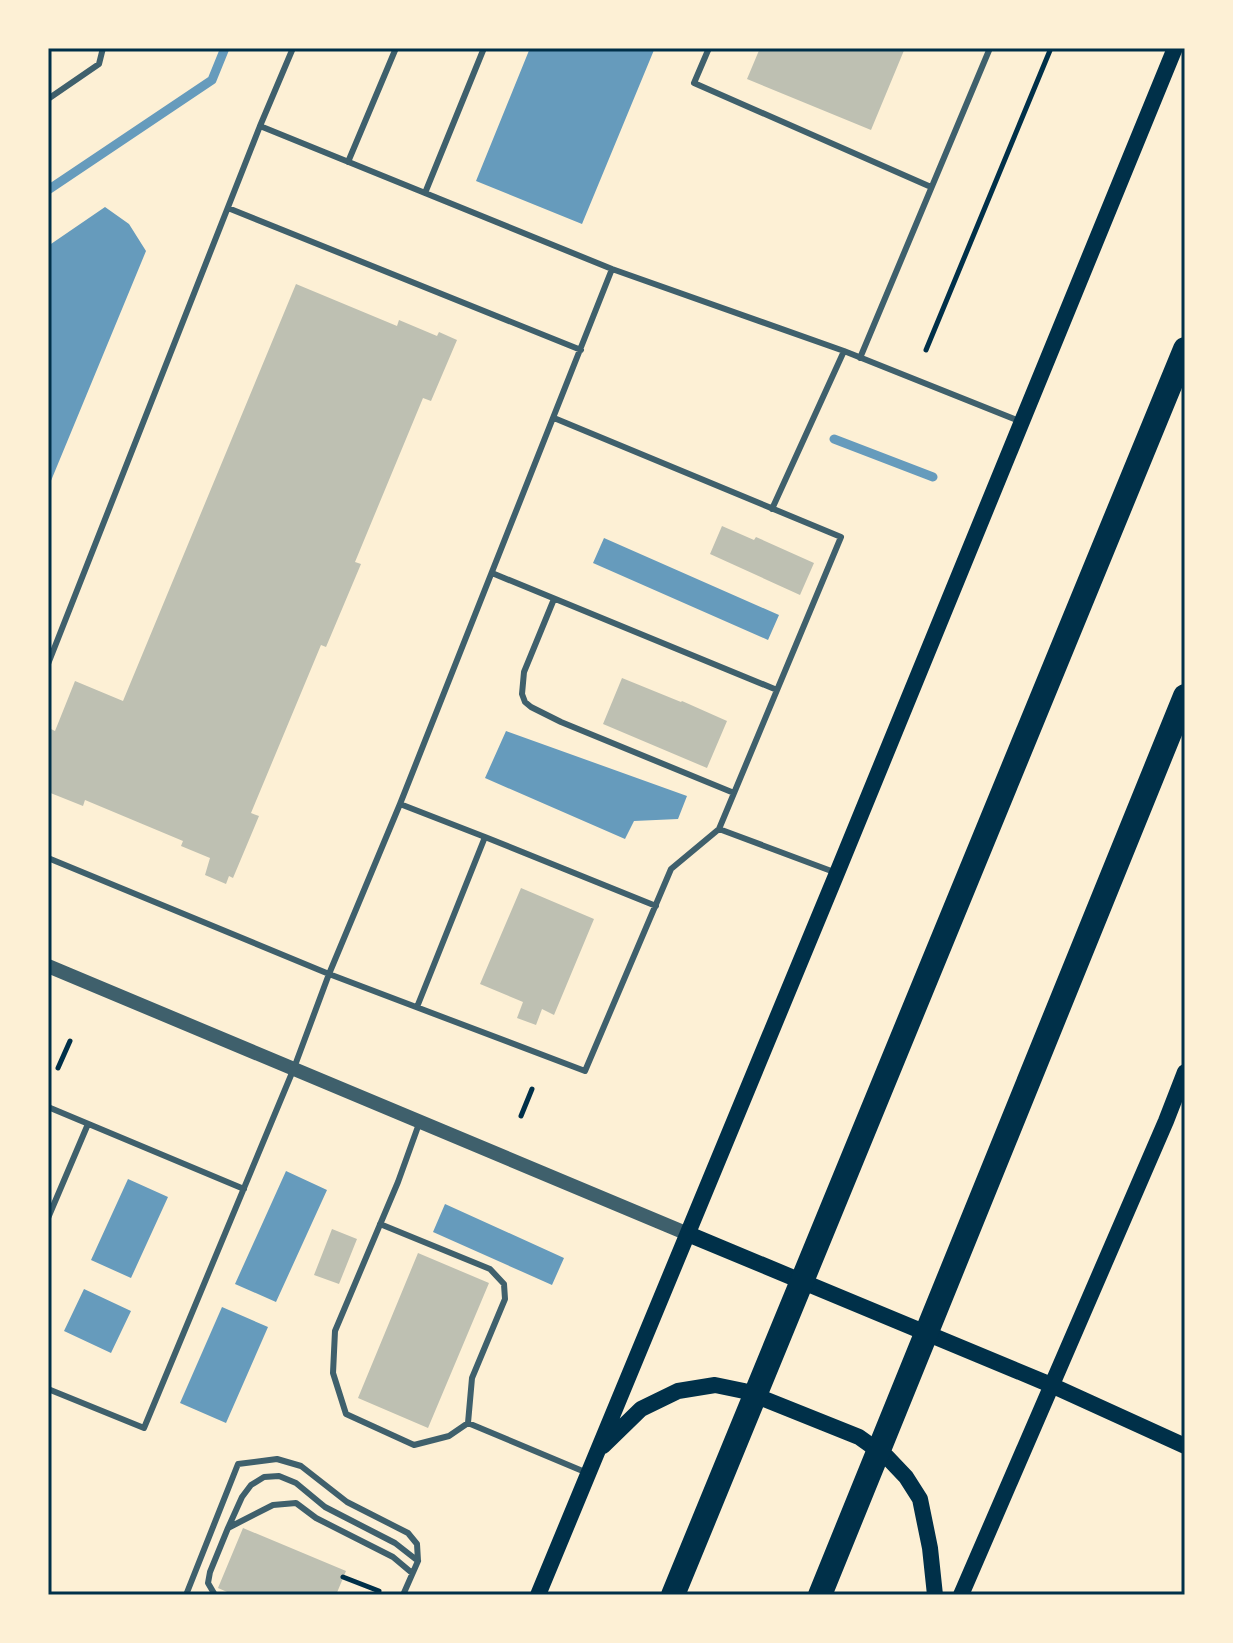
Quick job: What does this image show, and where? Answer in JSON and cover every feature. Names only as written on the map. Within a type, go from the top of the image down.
[{"type":"highway","points":[[673,1595],[1185,349]]},
{"type":"highway","points":[[820,1595],[1185,696]]},
{"type":"main road","points":[[538,1595],[1175,48]]},
{"type":"main road","points":[[961,1595],[1185,1072]]},
{"type":"main road","points":[[688,1234],[1051,1385],[1185,1446]]},
{"type":"main road","points":[[598,1450],[641,1409],[678,1391],[715,1385],[744,1391],[859,1437],[887,1457],[906,1477],[920,1499],[935,1595]]},
{"type":"street","points":[[48,966],[688,1234]]},
{"type":"lane","points":[[48,99],[99,64],[103,48]]},
{"type":"lane","points":[[48,664],[293,48]]},
{"type":"lane","points":[[348,162],[396,48]]},
{"type":"lane","points":[[425,193],[484,48]]},
{"type":"lane","points":[[709,48],[694,83],[931,187]]},
{"type":"lane","points":[[860,358],[990,48]]},
{"type":"lane","points":[[260,126],[612,269],[844,351],[1023,423]]},
{"type":"lane","points":[[228,208],[581,350]]},
{"type":"lane","points":[[48,1389],[144,1428],[294,1068],[612,269]]},
{"type":"lane","points":[[772,509],[844,351]]},
{"type":"lane","points":[[48,858],[329,974],[585,1071],[671,869],[719,829],[841,537],[554,418]]},
{"type":"lane","points":[[492,573],[777,690]]},
{"type":"lane","points":[[554,599],[524,672],[522,694],[525,702],[561,722],[734,793]]},
{"type":"lane","points":[[400,804],[656,906]]},
{"type":"lane","points":[[719,829],[837,873]]},
{"type":"lane","points":[[417,1007],[485,837]]},
{"type":"lane","points":[[48,1107],[244,1189]]},
{"type":"lane","points":[[420,1121],[398,1182],[335,1331],[333,1373],[346,1414],[414,1445],[449,1436],[468,1423]]},
{"type":"lane","points":[[48,1218],[88,1124]]},
{"type":"lane","points":[[380,1224],[490,1269],[504,1284],[505,1299],[472,1378],[468,1423]]},
{"type":"lane","points":[[468,1423],[589,1473]]},
{"type":"lane","points":[[186,1595],[238,1464],[277,1459],[301,1466],[347,1502],[408,1533],[417,1544],[418,1561],[403,1595]]},
{"type":"lane","points":[[215,1595],[208,1583],[210,1572],[228,1528],[242,1497],[251,1485],[264,1477],[279,1476],[296,1483],[325,1507],[395,1543],[418,1561]]},
{"type":"lane","points":[[228,1528],[273,1505],[296,1503],[316,1518],[393,1557],[412,1573]]},
{"type":"path","points":[[926,350],[1051,48]]},
{"type":"path","points":[[58,1068],[70,1041]]},
{"type":"path","points":[[521,1116],[532,1089]]},
{"type":"path","points":[[343,1577],[379,1591],[377,1595]]},
{"type":"water","points":[[530,48],[654,50],[582,224],[476,181]]},
{"type":"water","points":[[105,207],[129,224],[146,251],[48,488],[48,246]]},
{"type":"water","points":[[604,538],[779,615],[768,640],[593,563]]},
{"type":"water","points":[[506,731],[687,796],[678,819],[634,821],[625,839],[485,778]]},
{"type":"water","points":[[286,1171],[327,1190],[276,1302],[235,1284]]},
{"type":"water","points":[[128,1179],[168,1197],[131,1278],[91,1260]]},
{"type":"water","points":[[445,1204],[564,1258],[552,1285],[433,1232]]},
{"type":"water","points":[[84,1289],[131,1311],[111,1353],[64,1331]]},
{"type":"water","points":[[222,1307],[268,1327],[226,1423],[180,1403]]},
{"type":"building","points":[[760,48],[905,48],[871,130],[747,79]]},
{"type":"building","points":[[296,284],[397,326],[399,320],[437,336],[439,332],[457,340],[431,401],[423,398],[355,562],[361,564],[326,647],[321,645],[251,813],[259,816],[233,878],[229,876],[226,884],[205,875],[210,858],[181,846],[183,841],[85,800],[83,806],[48,792],[48,736],[51,729],[55,731],[75,681],[123,701]]},
{"type":"building","points":[[722,526],[754,540],[756,537],[814,563],[800,595],[710,554]]},
{"type":"building","points":[[622,678],[727,721],[707,768],[603,724]]},
{"type":"building","points":[[521,888],[594,919],[554,1015],[542,1009],[536,1025],[517,1018],[523,1002],[480,984]]},
{"type":"building","points":[[332,1229],[357,1239],[339,1284],[314,1275]]},
{"type":"building","points":[[418,1253],[489,1283],[428,1428],[358,1398]]},
{"type":"building","points":[[243,1528],[346,1571],[336,1595],[234,1595],[218,1588]]},
{"type":"waterway","points":[[48,190],[212,80],[225,48]]},
{"type":"waterway","points":[[834,439],[933,477]]}]
